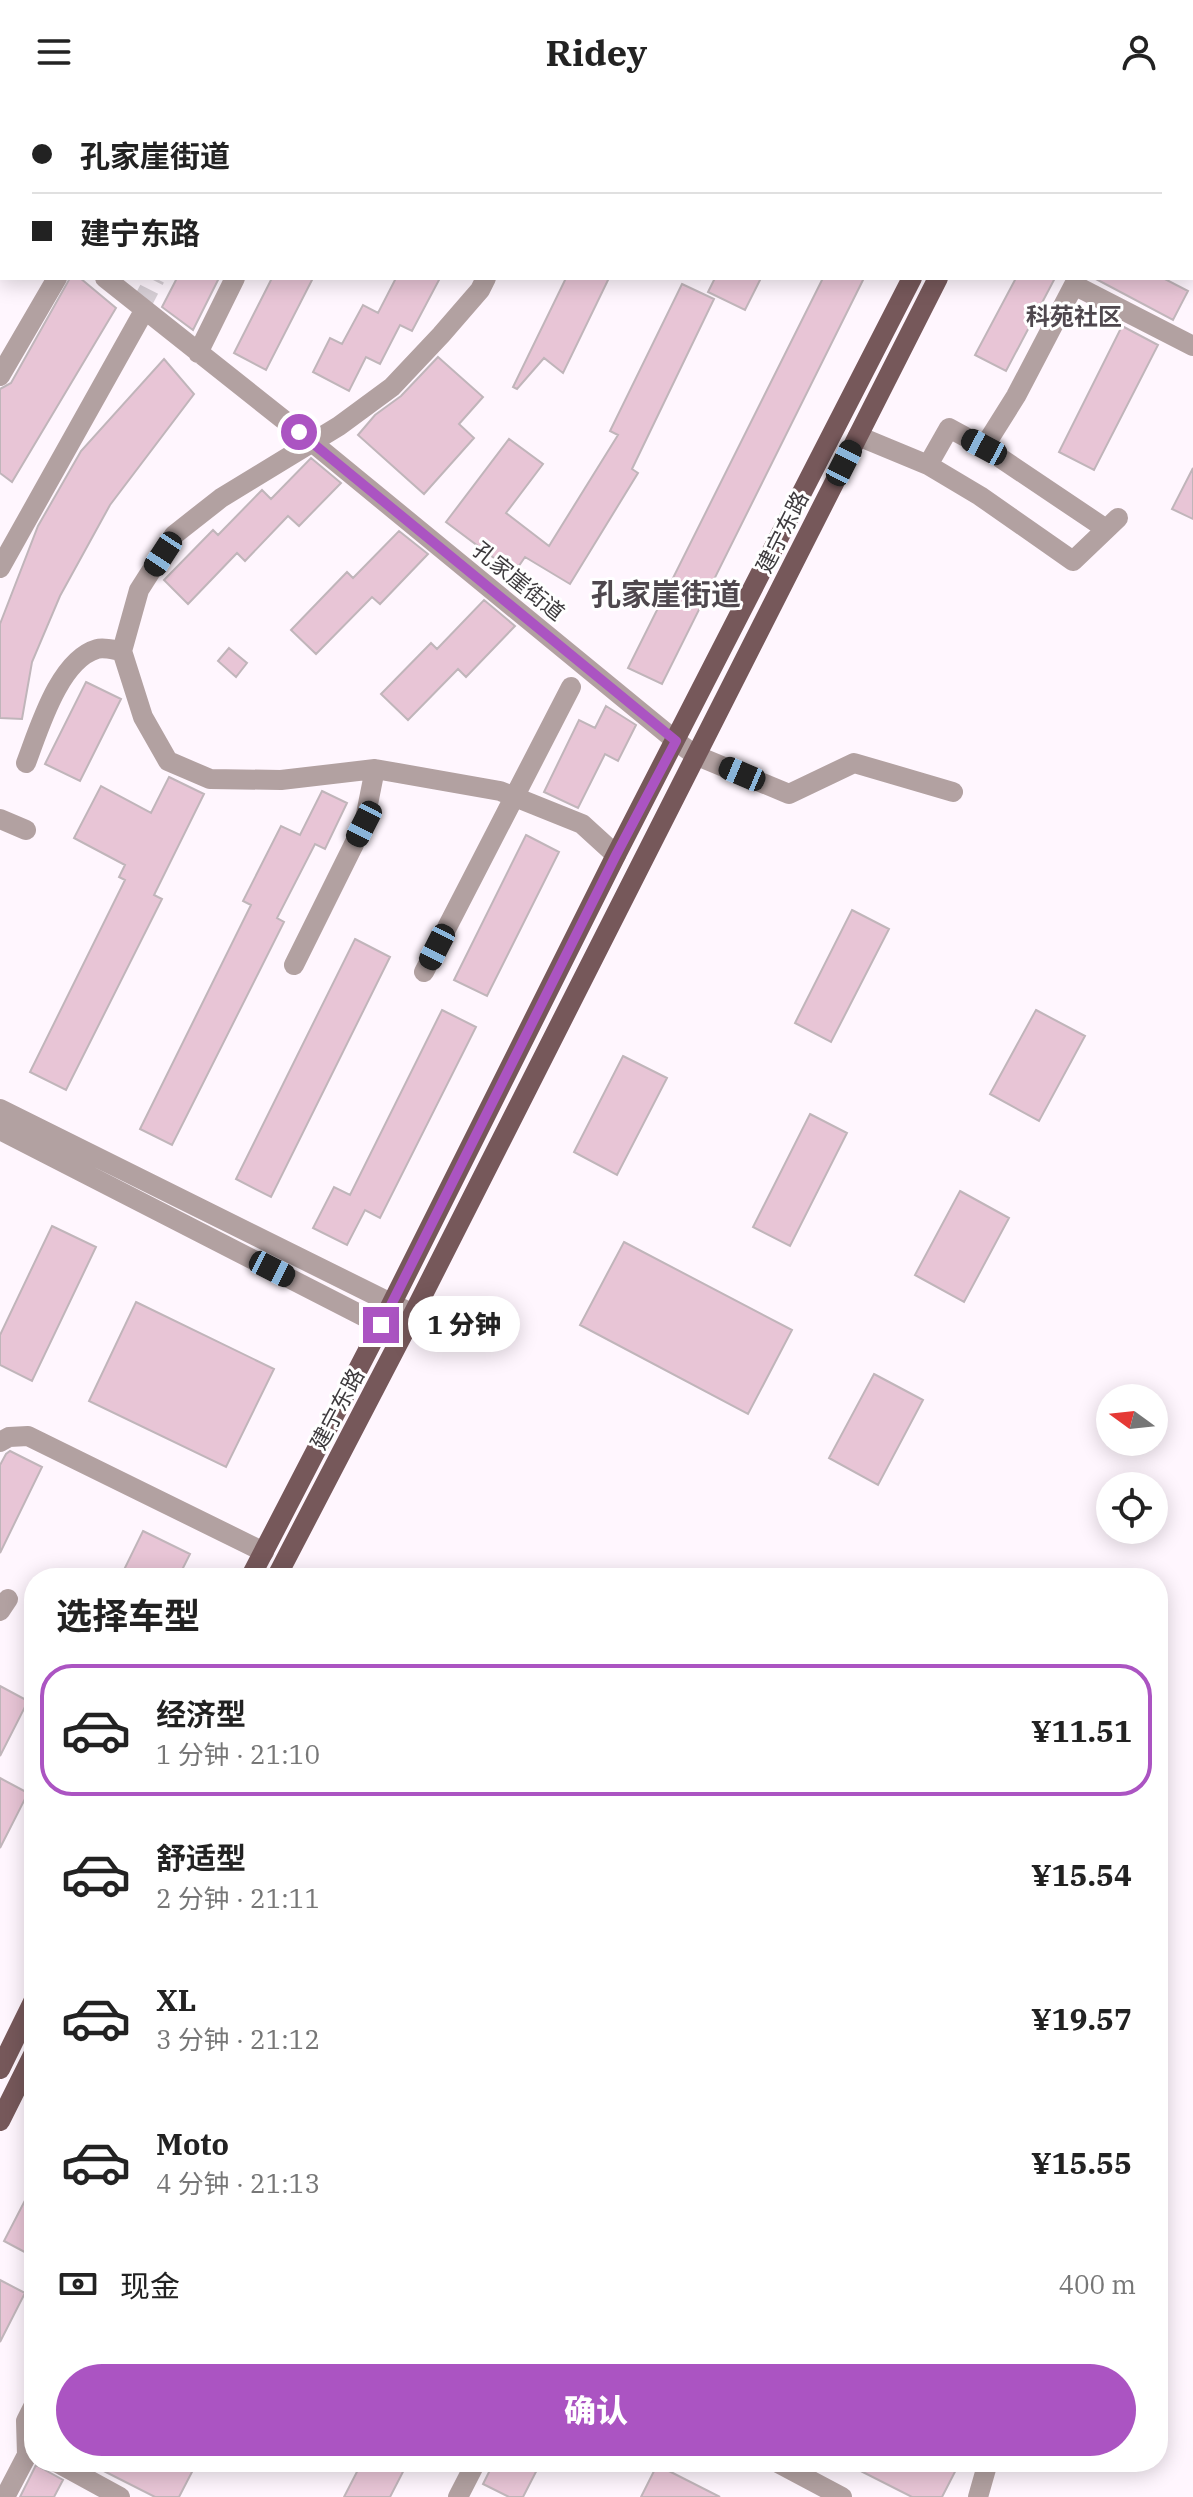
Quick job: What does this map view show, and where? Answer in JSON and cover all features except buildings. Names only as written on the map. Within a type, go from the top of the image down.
[{"type":"main road","name":"建宁东路","points":[[255,1568],[911,280]]},
{"type":"main road","name":"建宁东路","points":[[281,1568],[937,280]]},
{"type":"main road","points":[[0,2069],[24,2020]]},
{"type":"main road","points":[[0,2121],[24,2073]]},
{"type":"street","points":[[0,376],[56,280]]},
{"type":"street","name":"孔家崖街道","points":[[107,280],[313,443],[695,755],[789,794],[854,763],[953,792]]},
{"type":"street","points":[[198,353],[234,280]]},
{"type":"street","points":[[485,280],[441,335],[392,387],[313,443],[221,498],[174,535],[139,590],[122,651],[143,717],[168,761],[210,779],[281,780],[375,769],[500,791],[582,824],[616,855]]},
{"type":"street","points":[[984,447],[1016,396],[1074,285],[1193,346]]},
{"type":"street","points":[[0,568],[144,311]]},
{"type":"street","points":[[858,436],[928,465],[980,496],[1073,561],[1112,524],[949,428],[928,465]]},
{"type":"street","points":[[26,763],[47,709],[76,660],[100,647],[122,651]]},
{"type":"street","points":[[424,972],[571,687]]},
{"type":"street","points":[[294,965],[364,824],[375,769]]},
{"type":"street","points":[[0,819],[26,830]]},
{"type":"street","points":[[0,1109],[413,1314]]},
{"type":"street","points":[[0,1130],[402,1336]]},
{"type":"street","points":[[0,1442],[9,1437],[28,1436],[264,1552]]},
{"type":"street","points":[[5,2497],[24,2461]]},
{"type":"street","points":[[74,2472],[120,2497]]},
{"type":"street","points":[[458,2497],[471,2472]]},
{"type":"street","points":[[795,2472],[842,2497]]},
{"type":"street","points":[[978,2497],[985,2472]]},
{"type":"street","points":[[127,2497],[130,2492],[139,2497]]},
{"type":"tunnel","points":[[140,307],[154,280]]},
{"type":"district","name":"科苑社区","points":[[1074,317]]},
{"type":"district","name":"孔家崖街道","points":[[666,595]]},
{"type":"route","points":[[299,432],[676,741],[381,1325]]}]
